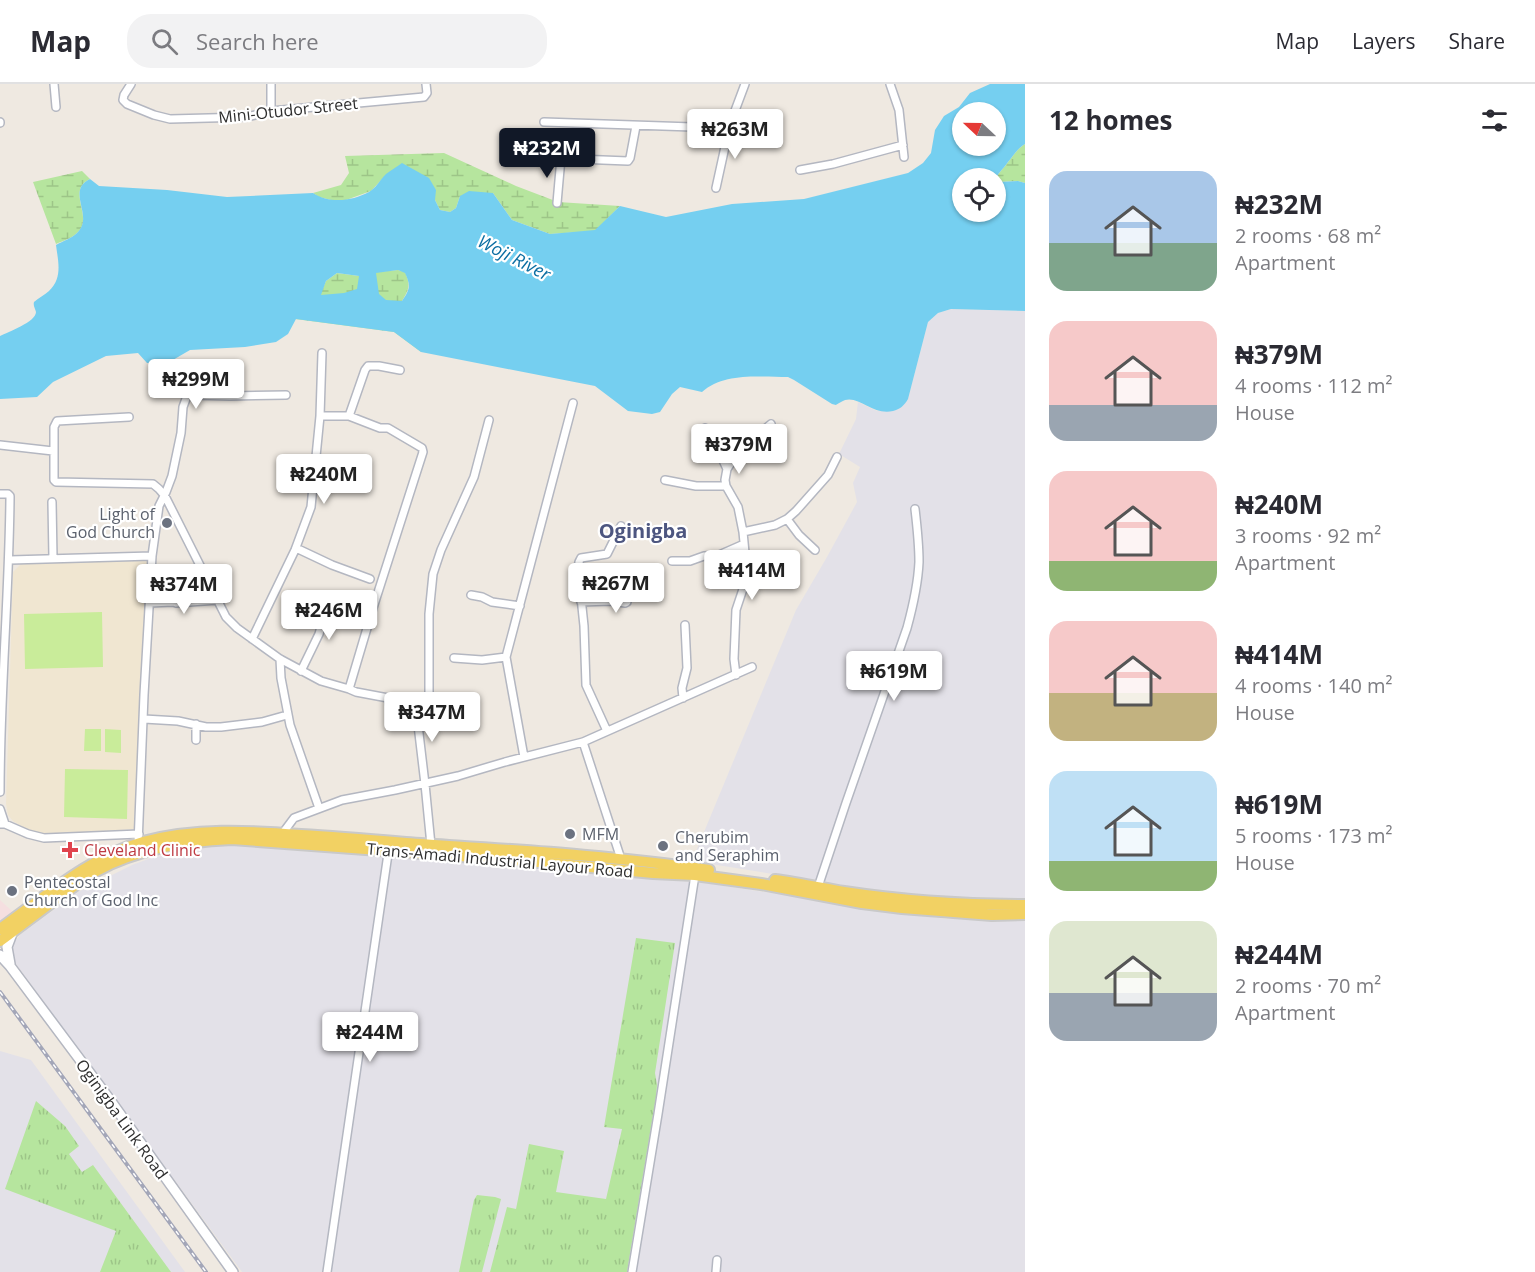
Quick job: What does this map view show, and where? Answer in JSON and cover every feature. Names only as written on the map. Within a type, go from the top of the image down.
[{"type":"main road","name":"Trans-Amadi Industrial Layour Road","points":[[0,929],[102,858],[138,839],[185,833],[236,831],[652,873],[695,875],[761,884],[902,909],[992,910],[1025,904]]},
{"type":"main road","name":"Trans-Amadi Industrial Layour Road","points":[[0,941],[98,870],[129,856],[190,842],[232,839],[389,846],[430,844],[621,859],[706,869],[883,897],[966,904],[1025,914]]},
{"type":"street","points":[[54,84],[56,107]]},
{"type":"street","name":"Mini-Otudor Street","points":[[131,84],[123,100],[127,104],[163,118],[247,117],[271,111],[424,97],[427,93],[426,84]]},
{"type":"street","points":[[271,84],[271,111]]},
{"type":"street","points":[[716,188],[730,126],[745,84]]},
{"type":"street","points":[[890,84],[899,110],[904,157]]},
{"type":"street","points":[[544,122],[722,128],[730,126]]},
{"type":"street","points":[[526,157],[629,160],[636,126]]},
{"type":"street","points":[[800,170],[833,164],[903,145]]},
{"type":"street","points":[[557,203],[561,158]]},
{"type":"street","points":[[252,639],[296,548],[312,504],[320,417],[322,354]]},
{"type":"street","points":[[349,416],[368,366],[400,370]]},
{"type":"street","points":[[0,809],[2,824],[44,838],[138,839],[152,556],[159,506],[169,486],[177,454],[183,407],[190,394],[286,395]]},
{"type":"street","points":[[524,757],[506,657],[573,404]]},
{"type":"street","points":[[320,417],[349,416],[380,428],[388,428],[422,448],[423,452],[349,689]]},
{"type":"street","points":[[129,417],[57,421],[54,427],[54,480],[56,482],[153,484],[165,496],[230,622],[280,659],[321,681],[356,692],[388,698],[423,700]]},
{"type":"street","points":[[430,844],[418,713],[430,690],[429,614],[433,574],[445,539],[472,482],[489,420]]},
{"type":"street","points":[[736,675],[734,642],[736,610],[746,576],[743,532],[738,507],[725,480],[727,470],[738,452],[771,424]]},
{"type":"street","points":[[705,428],[727,470]]},
{"type":"street","points":[[0,445],[53,451]]},
{"type":"street","points":[[743,532],[775,525],[787,519],[828,476],[837,457]]},
{"type":"street","points":[[665,480],[696,486],[726,486]]},
{"type":"street","points":[[0,494],[10,496],[10,560],[4,594],[0,792]]},
{"type":"street","points":[[51,502],[53,558]]},
{"type":"street","points":[[818,887],[912,610],[919,562],[915,509]]},
{"type":"street","points":[[787,519],[799,535],[815,549]]},
{"type":"street","points":[[607,731],[586,685],[579,562],[584,557],[607,554],[621,526]]},
{"type":"street","points":[[672,561],[690,561],[704,556],[719,555],[744,544]]},
{"type":"street","points":[[296,548],[343,570],[370,579]]},
{"type":"street","points":[[10,560],[152,556]]},
{"type":"street","points":[[471,595],[492,602],[519,606]]},
{"type":"street","points":[[582,602],[625,603],[627,599]]},
{"type":"street","points":[[150,603],[218,600]]},
{"type":"street","points":[[302,671],[319,634],[328,602]]},
{"type":"street","points":[[683,698],[682,688],[687,668],[686,625]]},
{"type":"street","points":[[454,658],[482,660],[506,657]]},
{"type":"street","points":[[280,659],[287,715],[319,808]]},
{"type":"street","points":[[282,834],[294,818],[357,796],[425,784],[583,742],[752,667]]},
{"type":"street","points":[[388,698],[391,710],[397,716],[411,724],[418,725]]},
{"type":"street","points":[[144,720],[178,721],[206,727],[221,727],[262,722],[287,715]]},
{"type":"street","points":[[196,724],[196,740]]},
{"type":"street","points":[[583,742],[621,859]]},
{"type":"street","points":[[327,1272],[389,846]]},
{"type":"street","points":[[632,1272],[695,875]]},
{"type":"street","points":[[10,966],[7,947],[13,931]]},
{"type":"street","name":"Oginigba Link Road","points":[[0,955],[110,1100],[233,1272]]},
{"type":"street","points":[[716,1272],[717,1260]]},
{"type":"shaded area","points":[[951,309],[1025,311],[1025,898],[953,897],[879,891],[692,861],[796,610],[857,502],[853,483],[860,467],[839,454],[856,419],[858,402],[877,411],[908,399],[928,322],[938,313]]},
{"type":"shaded area","points":[[149,559],[135,829],[54,834],[26,829],[8,815],[6,804],[13,572],[21,564]]},
{"type":"shaded area","points":[[231,845],[270,846],[631,874],[945,919],[1025,920],[1025,1272],[242,1272],[16,964],[12,949],[21,934],[78,892],[132,865],[151,858],[194,849]]},
{"type":"shaded area","points":[[0,900],[13,912],[0,921]]},
{"type":"shaded area","points":[[0,1051],[31,1060],[185,1272],[0,1272]]},
{"type":"green space","points":[[1025,144],[1025,183],[1006,182],[1006,168],[1004,168]]},
{"type":"green space","points":[[444,153],[516,186],[558,202],[620,206],[595,231],[550,234],[512,220],[493,193],[460,196],[456,208],[450,212],[440,210],[435,200],[386,175],[371,191],[346,200],[331,200],[313,193],[341,185],[349,173],[345,156]]},
{"type":"green space","points":[[82,171],[90,179],[83,184],[80,190],[82,227],[73,236],[56,244],[33,182]]},
{"type":"green space","points":[[398,270],[405,272],[409,284],[402,301],[421,352],[394,332],[295,319],[320,295],[326,281],[337,273],[359,276]]},
{"type":"green space","points":[[102,612],[103,667],[25,669],[24,614]]},
{"type":"green space","points":[[85,729],[101,729],[101,751],[84,751]]},
{"type":"green space","points":[[105,729],[121,730],[121,753],[105,752]]},
{"type":"green space","points":[[65,769],[128,770],[127,819],[64,817]]},
{"type":"green space","points":[[636,938],[675,943],[655,1073],[656,1097],[627,1272],[490,1272],[507,1207],[516,1209],[529,1144],[564,1151],[556,1192],[606,1199],[622,1129],[604,1127]]},
{"type":"green space","points":[[36,1101],[65,1126],[79,1146],[69,1154],[82,1172],[93,1165],[171,1272],[100,1272],[116,1231],[5,1189]]},
{"type":"green space","points":[[477,1195],[501,1199],[482,1272],[459,1272],[474,1200]]},
{"type":"water","name":"Woji River","points":[[990,84],[1025,84],[1025,144],[1004,168],[952,168],[952,222],[1006,222],[1006,182],[1025,183],[1025,311],[951,309],[938,313],[928,322],[908,399],[902,407],[893,411],[880,411],[851,400],[845,400],[836,405],[832,404],[788,377],[754,376],[721,381],[702,392],[680,387],[672,394],[660,412],[652,414],[628,411],[595,386],[421,352],[394,332],[296,319],[288,334],[276,342],[245,347],[190,350],[166,364],[147,363],[138,353],[106,356],[53,382],[37,397],[0,399],[0,336],[32,319],[36,312],[34,302],[56,281],[58,263],[56,245],[75,235],[82,226],[80,190],[83,184],[90,179],[99,186],[167,190],[227,197],[313,193],[327,199],[341,200],[369,192],[386,174],[402,163],[429,178],[436,190],[435,200],[440,210],[450,212],[456,208],[460,196],[469,191],[493,193],[512,220],[550,234],[595,230],[620,206],[666,217],[732,204],[804,199],[908,173],[923,163],[931,153],[935,130],[944,116],[952,111],[952,156],[1006,156],[1006,102],[963,102],[970,93]],"holes":[[[398,270],[405,273],[409,287],[407,293],[402,301],[386,300],[379,294],[376,273]],[[337,273],[359,276],[357,289],[344,293],[321,295],[326,281]]]},
{"type":"railway","points":[[0,992],[206,1272]]},
{"type":"place","name":"Light of God Church","points":[[167,523]]},
{"type":"place","name":"MFM","points":[[570,834]]},
{"type":"place","name":"Cherubim and Seraphim","points":[[663,846]]},
{"type":"place","name":"Cleveland Clinic","points":[[70,850]]},
{"type":"place","name":"Pentecostal Church of God Inc","points":[[12,891]]},
{"type":"district","name":"Oginigba","points":[[643,531]]}]
